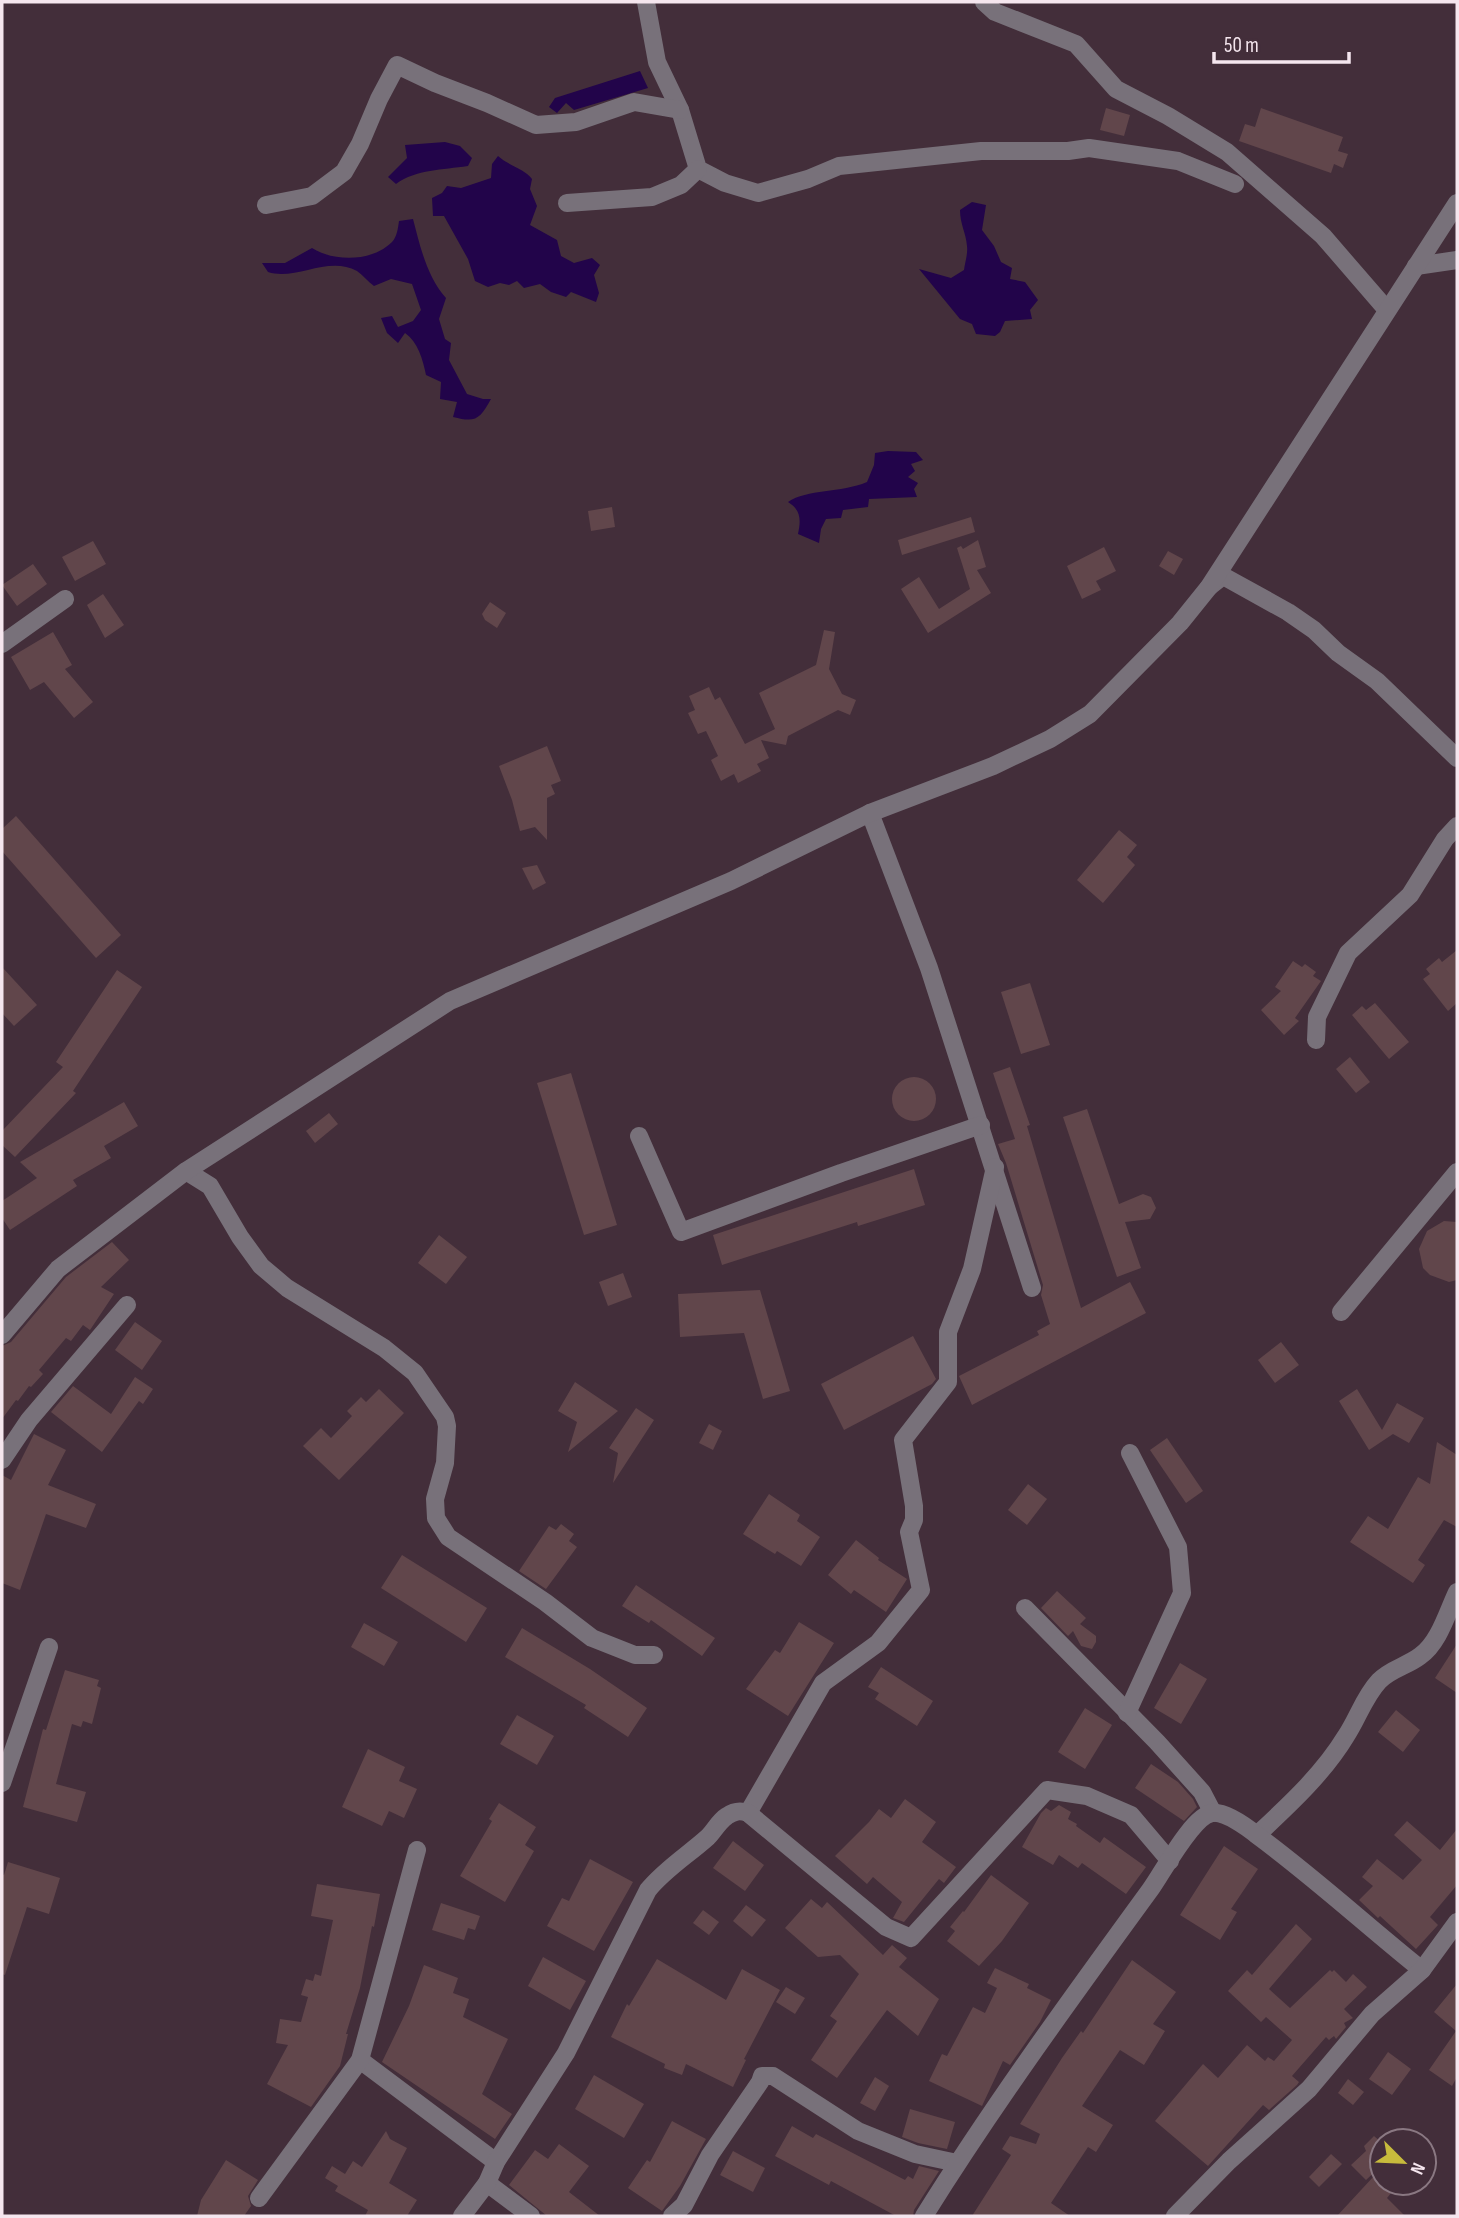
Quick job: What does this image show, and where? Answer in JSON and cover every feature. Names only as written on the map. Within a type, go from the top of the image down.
[{"type":"street","points":[[646,2],[657,62],[680,110],[698,169],[725,183],[758,193],[808,179],[839,166],[981,151],[1068,151],[1089,148],[1178,161],[1235,184]]},
{"type":"street","points":[[984,2],[995,12],[1076,44],[1116,89],[1168,116],[1227,152],[1323,236],[1387,310]]},
{"type":"street","points":[[266,205],[312,196],[344,172],[397,65],[536,125],[576,122],[635,102],[680,110]]},
{"type":"street","points":[[567,202],[652,197],[681,185],[698,169]]},
{"type":"street","points":[[2,1335],[58,1269],[186,1171],[450,1001],[731,881],[870,813],[993,766],[1050,738],[1090,714],[1162,642],[1209,587],[1457,203]]},
{"type":"street","points":[[1416,267],[1457,260]]},
{"type":"street","points":[[1209,587],[1223,576],[1305,624],[1338,653],[1377,681],[1457,758]]},
{"type":"street","points":[[2,644],[65,599]]},
{"type":"street","points":[[870,813],[929,968],[1032,1288]]},
{"type":"street","points":[[1316,1040],[1317,1017],[1348,953],[1410,895],[1445,838],[1457,826]]},
{"type":"street","points":[[639,1136],[681,1232],[981,1125]]},
{"type":"street","points":[[748,1813],[823,1683],[878,1643],[921,1590],[909,1532],[914,1520],[914,1506],[903,1440],[948,1382],[948,1332],[972,1269],[995,1167]]},
{"type":"street","points":[[186,1171],[209,1186],[261,1266],[287,1288],[355,1329],[415,1373],[445,1417],[447,1426],[445,1463],[435,1499],[436,1518],[448,1537],[545,1602],[592,1638],[635,1655],[654,1655]]},
{"type":"street","points":[[1340,1312],[1457,1172]]},
{"type":"street","points":[[2,1460],[29,1420],[127,1305]]},
{"type":"street","points":[[1128,1713],[1182,1593],[1178,1547],[1130,1453]]},
{"type":"street","points":[[1257,1835],[1318,1773],[1347,1735],[1362,1704],[1379,1680],[1422,1655],[1435,1640],[1457,1592]]},
{"type":"street","points":[[1025,1608],[1202,1792],[1213,1813]]},
{"type":"street","points":[[2,1783],[49,1647]]},
{"type":"street","points":[[462,2216],[487,2183],[496,2162],[566,2053],[648,1890],[725,1817],[741,1811],[748,1813],[886,1927],[911,1938],[1046,1790],[1087,1796],[1131,1815],[1170,1861]]},
{"type":"street","points":[[924,2216],[1028,2057],[1194,1826],[1204,1816],[1213,1813],[1226,1816],[1257,1835],[1422,1970]]},
{"type":"street","points":[[259,2198],[360,2060],[417,1850]]},
{"type":"street","points":[[1175,2216],[1229,2161],[1309,2089],[1372,2014],[1422,1970],[1457,1922]]},
{"type":"street","points":[[360,2060],[496,2162]]},
{"type":"street","points":[[672,2216],[684,2205],[710,2155],[762,2076],[773,2076],[858,2131],[915,2154],[957,2164]]},
{"type":"street","points":[[487,2183],[531,2216]]},
{"type":"shaded area","points":[[640,71],[648,88],[574,110],[566,103],[557,113],[549,107],[555,98]]},
{"type":"shaded area","points":[[445,142],[460,146],[472,158],[468,166],[412,175],[396,184],[388,177],[407,158],[405,145]]},
{"type":"shaded area","points":[[498,156],[532,179],[530,189],[537,206],[530,225],[557,240],[561,256],[574,263],[592,258],[600,265],[594,275],[599,293],[596,302],[571,292],[566,297],[551,292],[540,284],[524,288],[517,281],[509,285],[500,283],[488,287],[475,281],[468,259],[444,216],[433,216],[432,198],[442,193],[447,186],[461,188],[491,178],[492,164]]},
{"type":"shaded area","points":[[972,202],[986,205],[982,230],[994,246],[1001,262],[1012,268],[1010,279],[1025,282],[1038,300],[1030,310],[1032,319],[1005,321],[995,336],[976,334],[972,324],[960,319],[919,269],[951,278],[964,270],[967,246],[960,210]]},
{"type":"shaded area","points":[[413,219],[429,271],[446,298],[439,319],[445,339],[451,343],[449,360],[467,394],[491,399],[476,418],[467,420],[453,417],[457,402],[440,399],[441,382],[426,375],[419,352],[410,337],[405,333],[398,343],[387,333],[381,318],[392,316],[398,327],[413,321],[421,310],[412,284],[391,279],[374,286],[357,271],[335,266],[279,274],[268,272],[262,263],[285,263],[312,248],[342,258],[364,256],[384,249],[394,240],[399,221]]},
{"type":"shaded area","points":[[916,452],[923,460],[911,464],[915,471],[908,477],[918,483],[914,489],[917,497],[869,499],[868,507],[843,510],[841,518],[826,519],[819,543],[798,534],[799,516],[788,502],[805,495],[867,482],[874,465],[875,453]]},
{"type":"building","points":[[1106,108],[1130,115],[1124,136],[1100,130]]},
{"type":"building","points":[[1261,108],[1343,137],[1338,151],[1348,154],[1343,168],[1334,164],[1331,173],[1239,141],[1245,124],[1255,127]]},
{"type":"building","points":[[612,507],[615,527],[591,531],[588,511]]},
{"type":"building","points":[[971,517],[975,532],[902,555],[898,540]]},
{"type":"building","points":[[978,540],[986,567],[977,570],[991,593],[928,633],[901,589],[919,577],[939,609],[970,589],[957,548],[961,546],[963,549]]},
{"type":"building","points":[[93,541],[106,564],[75,581],[62,557]]},
{"type":"building","points":[[1104,547],[1116,571],[1096,581],[1101,590],[1082,599],[1067,566]]},
{"type":"building","points":[[1168,551],[1183,559],[1174,575],[1159,566]]},
{"type":"building","points":[[33,564],[47,584],[17,606],[2,585]]},
{"type":"building","points":[[103,594],[124,625],[105,638],[87,605]]},
{"type":"building","points":[[490,602],[506,613],[497,628],[485,620],[482,614]]},
{"type":"building","points":[[824,630],[835,632],[829,669],[842,694],[856,700],[850,715],[838,710],[788,736],[786,745],[761,740],[769,758],[757,764],[761,771],[738,783],[734,774],[721,781],[711,760],[718,756],[706,731],[698,734],[688,713],[695,710],[689,696],[709,687],[715,700],[720,697],[745,744],[775,729],[759,693],[816,665]]},
{"type":"building","points":[[53,632],[72,665],[65,669],[93,702],[74,718],[44,682],[30,690],[11,657]]},
{"type":"building","points":[[547,746],[561,781],[551,785],[555,794],[547,798],[547,840],[535,827],[520,831],[499,766]]},
{"type":"building","points":[[16,816],[121,935],[96,958],[2,851],[2,829]]},
{"type":"building","points":[[1119,830],[1137,845],[1127,857],[1135,865],[1103,903],[1077,880]]},
{"type":"building","points":[[537,865],[546,883],[533,890],[522,868]]},
{"type":"building","points":[[1457,950],[1457,1003],[1448,1011],[1423,979],[1430,974],[1426,969],[1439,958],[1442,962]]},
{"type":"building","points":[[1293,961],[1302,967],[1305,964],[1316,972],[1313,976],[1321,981],[1295,1018],[1299,1021],[1284,1035],[1261,1010],[1281,991],[1275,987]]},
{"type":"building","points":[[2,967],[37,1005],[14,1026],[2,1013]]},
{"type":"building","points":[[117,970],[142,987],[73,1091],[76,1093],[15,1157],[2,1145],[2,1131],[63,1067],[56,1062]]},
{"type":"building","points":[[1030,983],[1050,1045],[1021,1054],[1001,992]]},
{"type":"building","points":[[1375,1003],[1409,1042],[1389,1059],[1352,1015],[1362,1006],[1366,1010]]},
{"type":"building","points":[[1350,1057],[1370,1082],[1356,1093],[1336,1069]]},
{"type":"building","points":[[1010,1067],[1030,1125],[1027,1126],[1081,1308],[1130,1282],[1146,1313],[972,1405],[959,1376],[1039,1335],[1037,1331],[1050,1324],[1041,1295],[1043,1285],[998,1144],[1015,1139],[993,1073]]},
{"type":"building","points":[[571,1073],[617,1225],[584,1235],[537,1083]]},
{"type":"building","points":[[914,1077],[930,1083],[936,1099],[930,1115],[914,1121],[898,1115],[892,1099],[898,1083]]},
{"type":"building","points":[[124,1102],[138,1126],[104,1146],[111,1158],[73,1180],[77,1186],[10,1230],[2,1218],[2,1201],[37,1178],[20,1162]]},
{"type":"building","points":[[1087,1109],[1119,1204],[1143,1194],[1151,1197],[1156,1208],[1150,1219],[1125,1222],[1141,1268],[1117,1277],[1063,1117]]},
{"type":"building","points":[[329,1113],[338,1124],[315,1143],[306,1131]]},
{"type":"building","points":[[914,1169],[925,1205],[858,1226],[857,1222],[722,1265],[713,1235]]},
{"type":"building","points":[[1444,1221],[1457,1222],[1457,1280],[1449,1282],[1430,1275],[1423,1268],[1419,1249],[1427,1231]]},
{"type":"building","points":[[439,1235],[467,1257],[446,1284],[418,1263]]},
{"type":"building","points":[[112,1242],[129,1260],[101,1287],[114,1294],[90,1330],[83,1325],[71,1341],[66,1338],[39,1370],[43,1374],[29,1386],[18,1401],[16,1400],[2,1419],[2,1346],[11,1342],[66,1277]]},
{"type":"building","points":[[623,1273],[632,1297],[608,1306],[599,1282]]},
{"type":"building","points":[[760,1290],[790,1391],[763,1399],[744,1333],[680,1337],[678,1294]]},
{"type":"building","points":[[135,1322],[162,1341],[142,1370],[115,1350]]},
{"type":"building","points":[[913,1336],[936,1379],[932,1384],[844,1430],[821,1384]]},
{"type":"building","points":[[1281,1342],[1299,1365],[1275,1383],[1258,1360]]},
{"type":"building","points":[[135,1377],[153,1389],[143,1404],[139,1401],[102,1452],[51,1412],[73,1386],[111,1414]]},
{"type":"building","points":[[575,1382],[618,1411],[568,1452],[577,1422],[558,1411]]},
{"type":"building","points":[[379,1389],[404,1413],[339,1480],[303,1446],[321,1428],[331,1438],[352,1416],[347,1411],[361,1397],[366,1402]]},
{"type":"building","points":[[1357,1389],[1382,1430],[1397,1403],[1424,1418],[1409,1443],[1393,1434],[1369,1450],[1339,1401]]},
{"type":"building","points":[[636,1408],[654,1420],[613,1483],[618,1453],[609,1448]]},
{"type":"building","points":[[709,1424],[722,1431],[713,1450],[699,1443]]},
{"type":"building","points":[[34,1434],[66,1450],[48,1485],[96,1504],[86,1528],[46,1514],[20,1590],[2,1583],[2,1475],[11,1480]]},
{"type":"building","points":[[1167,1438],[1203,1491],[1186,1503],[1150,1450]]},
{"type":"building","points":[[1437,1442],[1457,1455],[1457,1527],[1444,1520],[1418,1560],[1425,1565],[1413,1583],[1350,1542],[1368,1516],[1388,1529],[1418,1477],[1430,1484]]},
{"type":"building","points":[[1028,1484],[1047,1499],[1027,1525],[1008,1510]]},
{"type":"building","points":[[769,1494],[800,1515],[797,1521],[820,1537],[801,1566],[743,1534]]},
{"type":"building","points":[[561,1524],[574,1534],[569,1541],[577,1547],[546,1589],[519,1571],[549,1526],[556,1530]]},
{"type":"building","points":[[856,1540],[879,1558],[878,1560],[907,1579],[886,1612],[854,1590],[851,1594],[828,1575]]},
{"type":"building","points":[[402,1555],[487,1608],[466,1642],[381,1588]]},
{"type":"building","points":[[636,1585],[715,1638],[702,1656],[651,1620],[649,1623],[622,1606]]},
{"type":"building","points":[[1057,1591],[1086,1618],[1080,1624],[1096,1636],[1092,1649],[1081,1646],[1073,1631],[1068,1636],[1041,1608]]},
{"type":"building","points":[[799,1622],[834,1643],[788,1716],[746,1689],[775,1650],[780,1653]]},
{"type":"building","points":[[364,1623],[398,1642],[384,1666],[351,1647]]},
{"type":"building","points":[[522,1628],[590,1669],[647,1708],[628,1737],[584,1708],[586,1705],[505,1657]]},
{"type":"building","points":[[1457,1644],[1457,1693],[1435,1678]]},
{"type":"building","points":[[1180,1663],[1207,1679],[1181,1724],[1154,1708]]},
{"type":"building","points":[[881,1667],[933,1701],[917,1726],[875,1699],[879,1693],[868,1687]]},
{"type":"building","points":[[65,1670],[99,1680],[97,1686],[101,1688],[92,1724],[83,1721],[81,1727],[72,1724],[56,1784],[86,1792],[77,1822],[23,1807],[43,1729],[46,1730]]},
{"type":"building","points":[[1085,1708],[1112,1725],[1085,1769],[1058,1752]]},
{"type":"building","points":[[1396,1710],[1420,1730],[1403,1752],[1378,1732]]},
{"type":"building","points":[[517,1715],[554,1736],[537,1765],[500,1744]]},
{"type":"building","points":[[368,1749],[405,1767],[399,1781],[417,1789],[404,1818],[389,1811],[382,1826],[342,1807]]},
{"type":"building","points":[[1151,1764],[1178,1782],[1193,1799],[1197,1807],[1184,1821],[1135,1788]]},
{"type":"building","points":[[905,1799],[936,1822],[922,1842],[956,1867],[944,1883],[939,1879],[904,1922],[893,1918],[902,1902],[873,1877],[867,1884],[835,1856],[879,1809],[891,1818]]},
{"type":"building","points":[[499,1803],[536,1827],[525,1845],[534,1851],[505,1902],[460,1876],[492,1821],[489,1819]]},
{"type":"building","points":[[1059,1805],[1071,1812],[1068,1819],[1077,1824],[1076,1826],[1100,1843],[1104,1837],[1146,1867],[1126,1894],[1082,1863],[1078,1868],[1059,1855],[1053,1865],[1022,1847],[1041,1813],[1046,1808],[1051,1811]]},
{"type":"building","points":[[1407,1821],[1440,1850],[1457,1829],[1457,1885],[1430,1917],[1438,1925],[1416,1949],[1359,1900],[1373,1886],[1362,1877],[1377,1859],[1403,1880],[1422,1860],[1394,1835]]},
{"type":"building","points":[[733,1841],[764,1865],[745,1891],[713,1868]]},
{"type":"building","points":[[1224,1846],[1258,1869],[1231,1909],[1237,1912],[1220,1940],[1180,1915]]},
{"type":"building","points":[[590,1859],[633,1882],[594,1951],[547,1926],[562,1898],[569,1901]]},
{"type":"building","points":[[8,1862],[60,1878],[49,1914],[27,1907],[5,1975],[2,1974],[2,1874],[4,1875]]},
{"type":"building","points":[[991,1875],[1029,1903],[1002,1941],[979,1966],[947,1941],[955,1931],[950,1927]]},
{"type":"building","points":[[317,1884],[380,1894],[340,2066],[311,2107],[267,2084],[288,2045],[276,2043],[280,2019],[301,2022],[308,1997],[301,1995],[306,1979],[313,1981],[315,1974],[321,1976],[333,1920],[311,1916]]},
{"type":"building","points":[[811,1899],[822,1908],[827,1902],[883,1955],[892,1945],[907,1958],[899,1967],[939,1999],[918,2036],[887,2010],[837,2078],[811,2060],[837,2021],[830,2016],[859,1974],[840,1955],[818,1957],[785,1928]]},
{"type":"building","points":[[441,1903],[480,1916],[475,1930],[468,1928],[464,1940],[432,1930]]},
{"type":"building","points":[[746,1905],[766,1920],[752,1937],[733,1921]]},
{"type":"building","points":[[703,1910],[719,1922],[709,1935],[693,1923]]},
{"type":"building","points":[[1296,1924],[1312,1939],[1269,1989],[1290,2008],[1330,1970],[1334,1970],[1346,1982],[1353,1974],[1367,1987],[1344,2009],[1353,2018],[1344,2023],[1346,2027],[1336,2039],[1334,2036],[1329,2040],[1326,2037],[1292,2076],[1299,2082],[1297,2085],[1269,2110],[1263,2105],[1208,2166],[1155,2121],[1203,2064],[1218,2078],[1247,2045],[1265,2061],[1268,2057],[1274,2061],[1292,2040],[1266,2017],[1261,2022],[1228,1991],[1247,1970],[1252,1975]]},
{"type":"building","points":[[543,1957],[586,1981],[570,2010],[528,1986]]},
{"type":"building","points":[[657,1959],[726,2000],[742,1969],[780,1990],[744,2059],[746,2060],[733,2087],[686,2064],[682,2075],[664,2068],[665,2064],[611,2037],[627,2004],[629,2006]]},
{"type":"building","points":[[1132,1960],[1176,1992],[1153,2024],[1165,2031],[1144,2065],[1120,2050],[1082,2106],[1113,2125],[1096,2152],[1088,2147],[1051,2203],[1070,2216],[972,2216],[1011,2155],[1002,2149],[1010,2136],[1036,2144],[1040,2134],[1020,2124],[1062,2058],[1081,2031],[1083,2033]]},
{"type":"building","points":[[424,1965],[458,1978],[453,1993],[469,1999],[463,2017],[508,2039],[482,2094],[512,2114],[495,2139],[382,2062],[409,2006]]},
{"type":"building","points":[[995,1968],[1029,1984],[1027,1988],[1051,2000],[1040,2022],[1010,2065],[1003,2061],[982,2106],[929,2081],[942,2054],[947,2056],[973,2007],[985,2013],[997,1988],[987,1983]]},
{"type":"building","points":[[1457,1984],[1457,2077],[1452,2086],[1429,2070],[1456,2031],[1434,2012]]},
{"type":"building","points":[[786,1987],[805,1998],[795,2014],[776,2002]]},
{"type":"building","points":[[1388,2052],[1411,2069],[1392,2095],[1369,2079]]},
{"type":"building","points":[[594,2075],[644,2104],[624,2138],[575,2109]]},
{"type":"building","points":[[875,2077],[889,2086],[875,2111],[860,2103]]},
{"type":"building","points":[[1348,2079],[1364,2092],[1353,2105],[1338,2093]]},
{"type":"building","points":[[910,2109],[955,2122],[947,2149],[902,2137]]},
{"type":"building","points":[[672,2121],[706,2139],[680,2186],[662,2211],[628,2188],[647,2160],[650,2162]]},
{"type":"building","points":[[792,2126],[813,2138],[816,2134],[905,2180],[908,2176],[913,2179],[919,2166],[939,2171],[914,2210],[913,2216],[896,2216],[831,2181],[829,2185],[775,2156]]},
{"type":"building","points":[[386,2131],[390,2139],[407,2148],[389,2183],[417,2200],[407,2216],[365,2216],[368,2210],[335,2191],[338,2186],[325,2178],[332,2166],[345,2174],[353,2161],[362,2167]]},
{"type":"building","points":[[1368,2142],[1366,2180],[1351,2165],[1366,2151],[1364,2146]]},
{"type":"building","points":[[559,2144],[589,2166],[569,2192],[600,2216],[547,2216],[509,2185],[535,2150],[548,2159]]},
{"type":"building","points":[[733,2151],[765,2168],[753,2192],[720,2175]]},
{"type":"building","points":[[1331,2154],[1342,2164],[1319,2187],[1309,2177]]},
{"type":"building","points":[[226,2160],[258,2180],[248,2196],[251,2206],[244,2216],[197,2216],[201,2200]]},
{"type":"building","points":[[1368,2182],[1368,2197],[1388,2197],[1405,2216],[1337,2216]]}]
